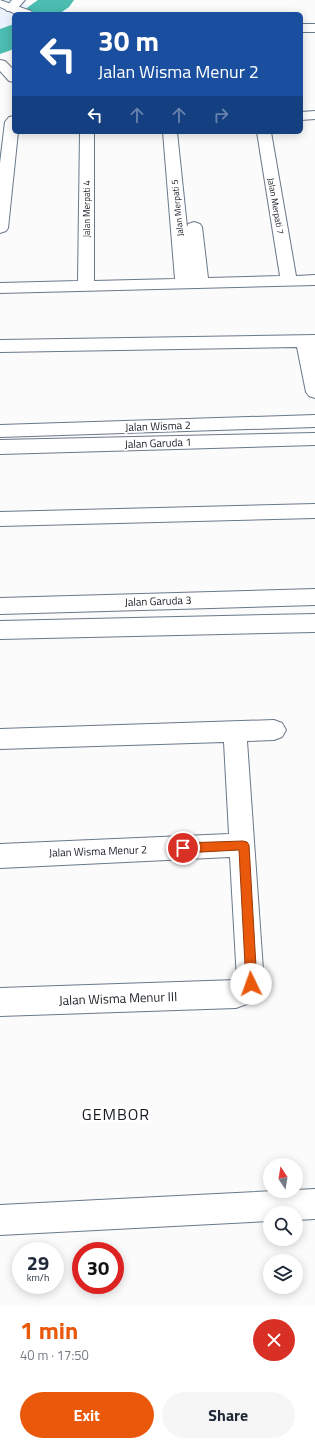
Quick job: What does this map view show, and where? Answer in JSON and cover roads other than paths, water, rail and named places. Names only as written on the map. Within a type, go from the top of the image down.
[{"type":"street","points":[[303,28],[315,28]]},
{"type":"street","points":[[0,64],[8,77]]},
{"type":"street","points":[[303,116],[315,115]]},
{"type":"street","points":[[0,228],[10,122]]},
{"type":"street","name":"Jalan Merpati 4","points":[[86,285],[87,134]]},
{"type":"street","name":"Jalan Merpati 5","points":[[170,134],[192,283]]},
{"type":"street","points":[[184,134],[186,148]]},
{"type":"street","name":"Jalan Merpati 7","points":[[264,134],[289,280]]},
{"type":"street","points":[[192,211],[192,283]]},
{"type":"street","points":[[0,288],[315,280]]},
{"type":"street","points":[[0,346],[310,341],[315,392]]},
{"type":"street","name":"Jalan Wisma 2","points":[[0,431],[315,421]]},
{"type":"street","name":"Jalan Garuda 1","points":[[0,447],[315,439]]},
{"type":"street","points":[[0,519],[315,511]]},
{"type":"street","name":"Jalan Garuda 3","points":[[0,606],[315,597]]},
{"type":"street","points":[[0,630],[315,623]]},
{"type":"street","points":[[0,739],[274,730]]},
{"type":"street","points":[[235,731],[243,845]]},
{"type":"street","name":"Jalan Wisma Menur 2","points":[[0,856],[243,845]]},
{"type":"street","name":"Jalan Wisma Menur III","points":[[0,1002],[236,994],[248,990],[251,984],[243,845]]},
{"type":"street","points":[[0,1220],[315,1204]]},
{"type":"waterway","points":[[42,12],[58,0]]},
{"type":"waterway","points":[[0,44],[12,35]]},
{"type":"district","name":"GEMBOR","points":[[116,1114]]}]
